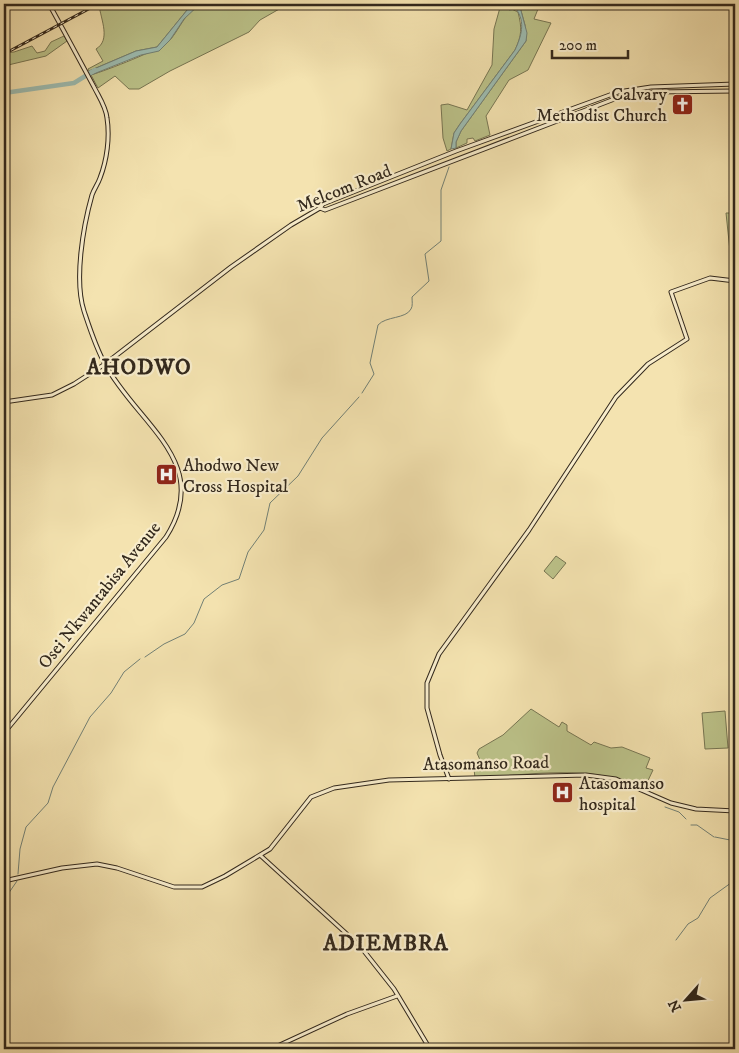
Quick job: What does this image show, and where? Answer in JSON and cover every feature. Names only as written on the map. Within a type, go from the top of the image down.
[{"type":"street","name":"Osei Nkwantabisa Avenue","points":[[4,733],[111,601],[160,545],[179,513],[181,484],[176,462],[162,440],[105,364],[81,298],[81,264],[84,238],[92,195],[103,169],[108,137],[106,114],[89,77],[49,4]]},
{"type":"street","points":[[726,84],[726,90]]},
{"type":"street","points":[[320,208],[323,204],[443,156],[618,92],[635,88],[735,84]]},
{"type":"street","name":"Melcom Road","points":[[4,402],[38,399],[60,393],[105,364],[231,267],[291,225],[320,208],[325,210],[617,98],[638,94],[735,90]]},
{"type":"street","points":[[563,112],[564,118]]},
{"type":"street","points":[[386,179],[386,185]]},
{"type":"street","points":[[449,779],[427,708],[427,683],[439,654],[530,530],[616,397],[648,364],[687,339],[671,292],[710,278],[735,281]]},
{"type":"street","name":"Atasomanso Road","points":[[4,881],[62,868],[97,864],[117,868],[168,885],[195,888],[212,883],[261,856],[275,844],[316,793],[334,788],[389,780],[542,776],[607,777],[637,787],[671,803],[696,809],[735,811]]},
{"type":"street","points":[[261,856],[349,935],[398,996],[430,1049]]},
{"type":"street","points":[[271,1049],[321,1025],[398,996]]},
{"type":"green space","points":[[192,4],[157,47],[136,51],[89,71],[88,69],[103,61],[96,49],[101,45],[104,35],[99,5]]},
{"type":"green space","points":[[200,4],[288,4],[260,20],[249,32],[170,71],[139,89],[129,89],[115,76],[98,88],[91,75],[133,59],[164,44],[170,40],[192,10]]},
{"type":"green space","points":[[501,4],[505,4],[505,6],[518,12],[521,31],[517,45],[454,133],[451,149],[447,151],[443,138],[441,105],[448,104],[467,110],[492,65],[494,29]]},
{"type":"green space","points":[[509,4],[540,4],[534,19],[551,23],[528,70],[509,80],[486,116],[490,135],[475,141],[473,138],[467,139],[467,143],[456,148],[456,142],[461,131],[526,41],[525,25],[520,7]]},
{"type":"green space","points":[[64,36],[67,41],[46,56],[4,66],[4,53],[32,46],[37,53],[45,51],[51,42]]},
{"type":"green space","points":[[726,213],[735,213],[735,251],[730,251]]},
{"type":"green space","points":[[556,556],[566,563],[553,579],[544,571]]},
{"type":"green space","points":[[531,709],[559,727],[562,722],[567,725],[567,731],[591,745],[594,742],[611,748],[622,747],[650,758],[646,768],[653,770],[644,789],[625,781],[583,773],[539,773],[475,778],[474,769],[483,767],[477,753],[479,749],[503,735]]},
{"type":"green space","points":[[725,711],[728,748],[705,749],[702,713]]},
{"type":"water","points":[[192,4],[200,4],[184,19],[170,40],[159,51],[141,55],[91,75],[89,71],[136,51],[157,47]]},
{"type":"water","points":[[505,4],[520,7],[527,33],[526,41],[461,131],[456,142],[456,148],[451,149],[454,133],[515,50],[519,40],[522,30],[521,19],[516,9],[509,10]]},
{"type":"waterway","points":[[4,93],[74,83],[95,70]]},
{"type":"waterway","points":[[362,393],[374,374],[370,363],[378,325],[408,312],[412,306],[412,297],[429,281],[425,254],[441,241],[441,190],[449,167]]},
{"type":"waterway","points":[[145,657],[164,644],[185,634],[194,623],[204,599],[222,585],[239,579],[248,552],[264,530],[270,503],[298,476],[322,438],[359,397]]},
{"type":"waterway","points":[[18,874],[20,849],[26,827],[48,803],[53,787],[90,717],[111,693],[124,672],[140,659]]},
{"type":"waterway","points":[[665,807],[679,812],[686,819]]},
{"type":"waterway","points":[[691,825],[697,825],[714,837]]},
{"type":"waterway","points":[[715,837],[735,841]]},
{"type":"waterway","points":[[676,940],[688,924],[698,918],[710,898],[735,880]]},
{"type":"waterway","points":[[4,900],[17,881]]},
{"type":"railway","points":[[4,54],[98,4]]},
{"type":"place","name":"Calvary Methodist Church","points":[[683,104]]},
{"type":"place","name":"Ahodwo New Cross Hospital","points":[[167,475]]},
{"type":"place","name":"Atasomanso hospital","points":[[563,793]]},
{"type":"district","name":"AHODWO","points":[[139,366]]},
{"type":"district","name":"ADIEMBRA","points":[[386,942]]}]
